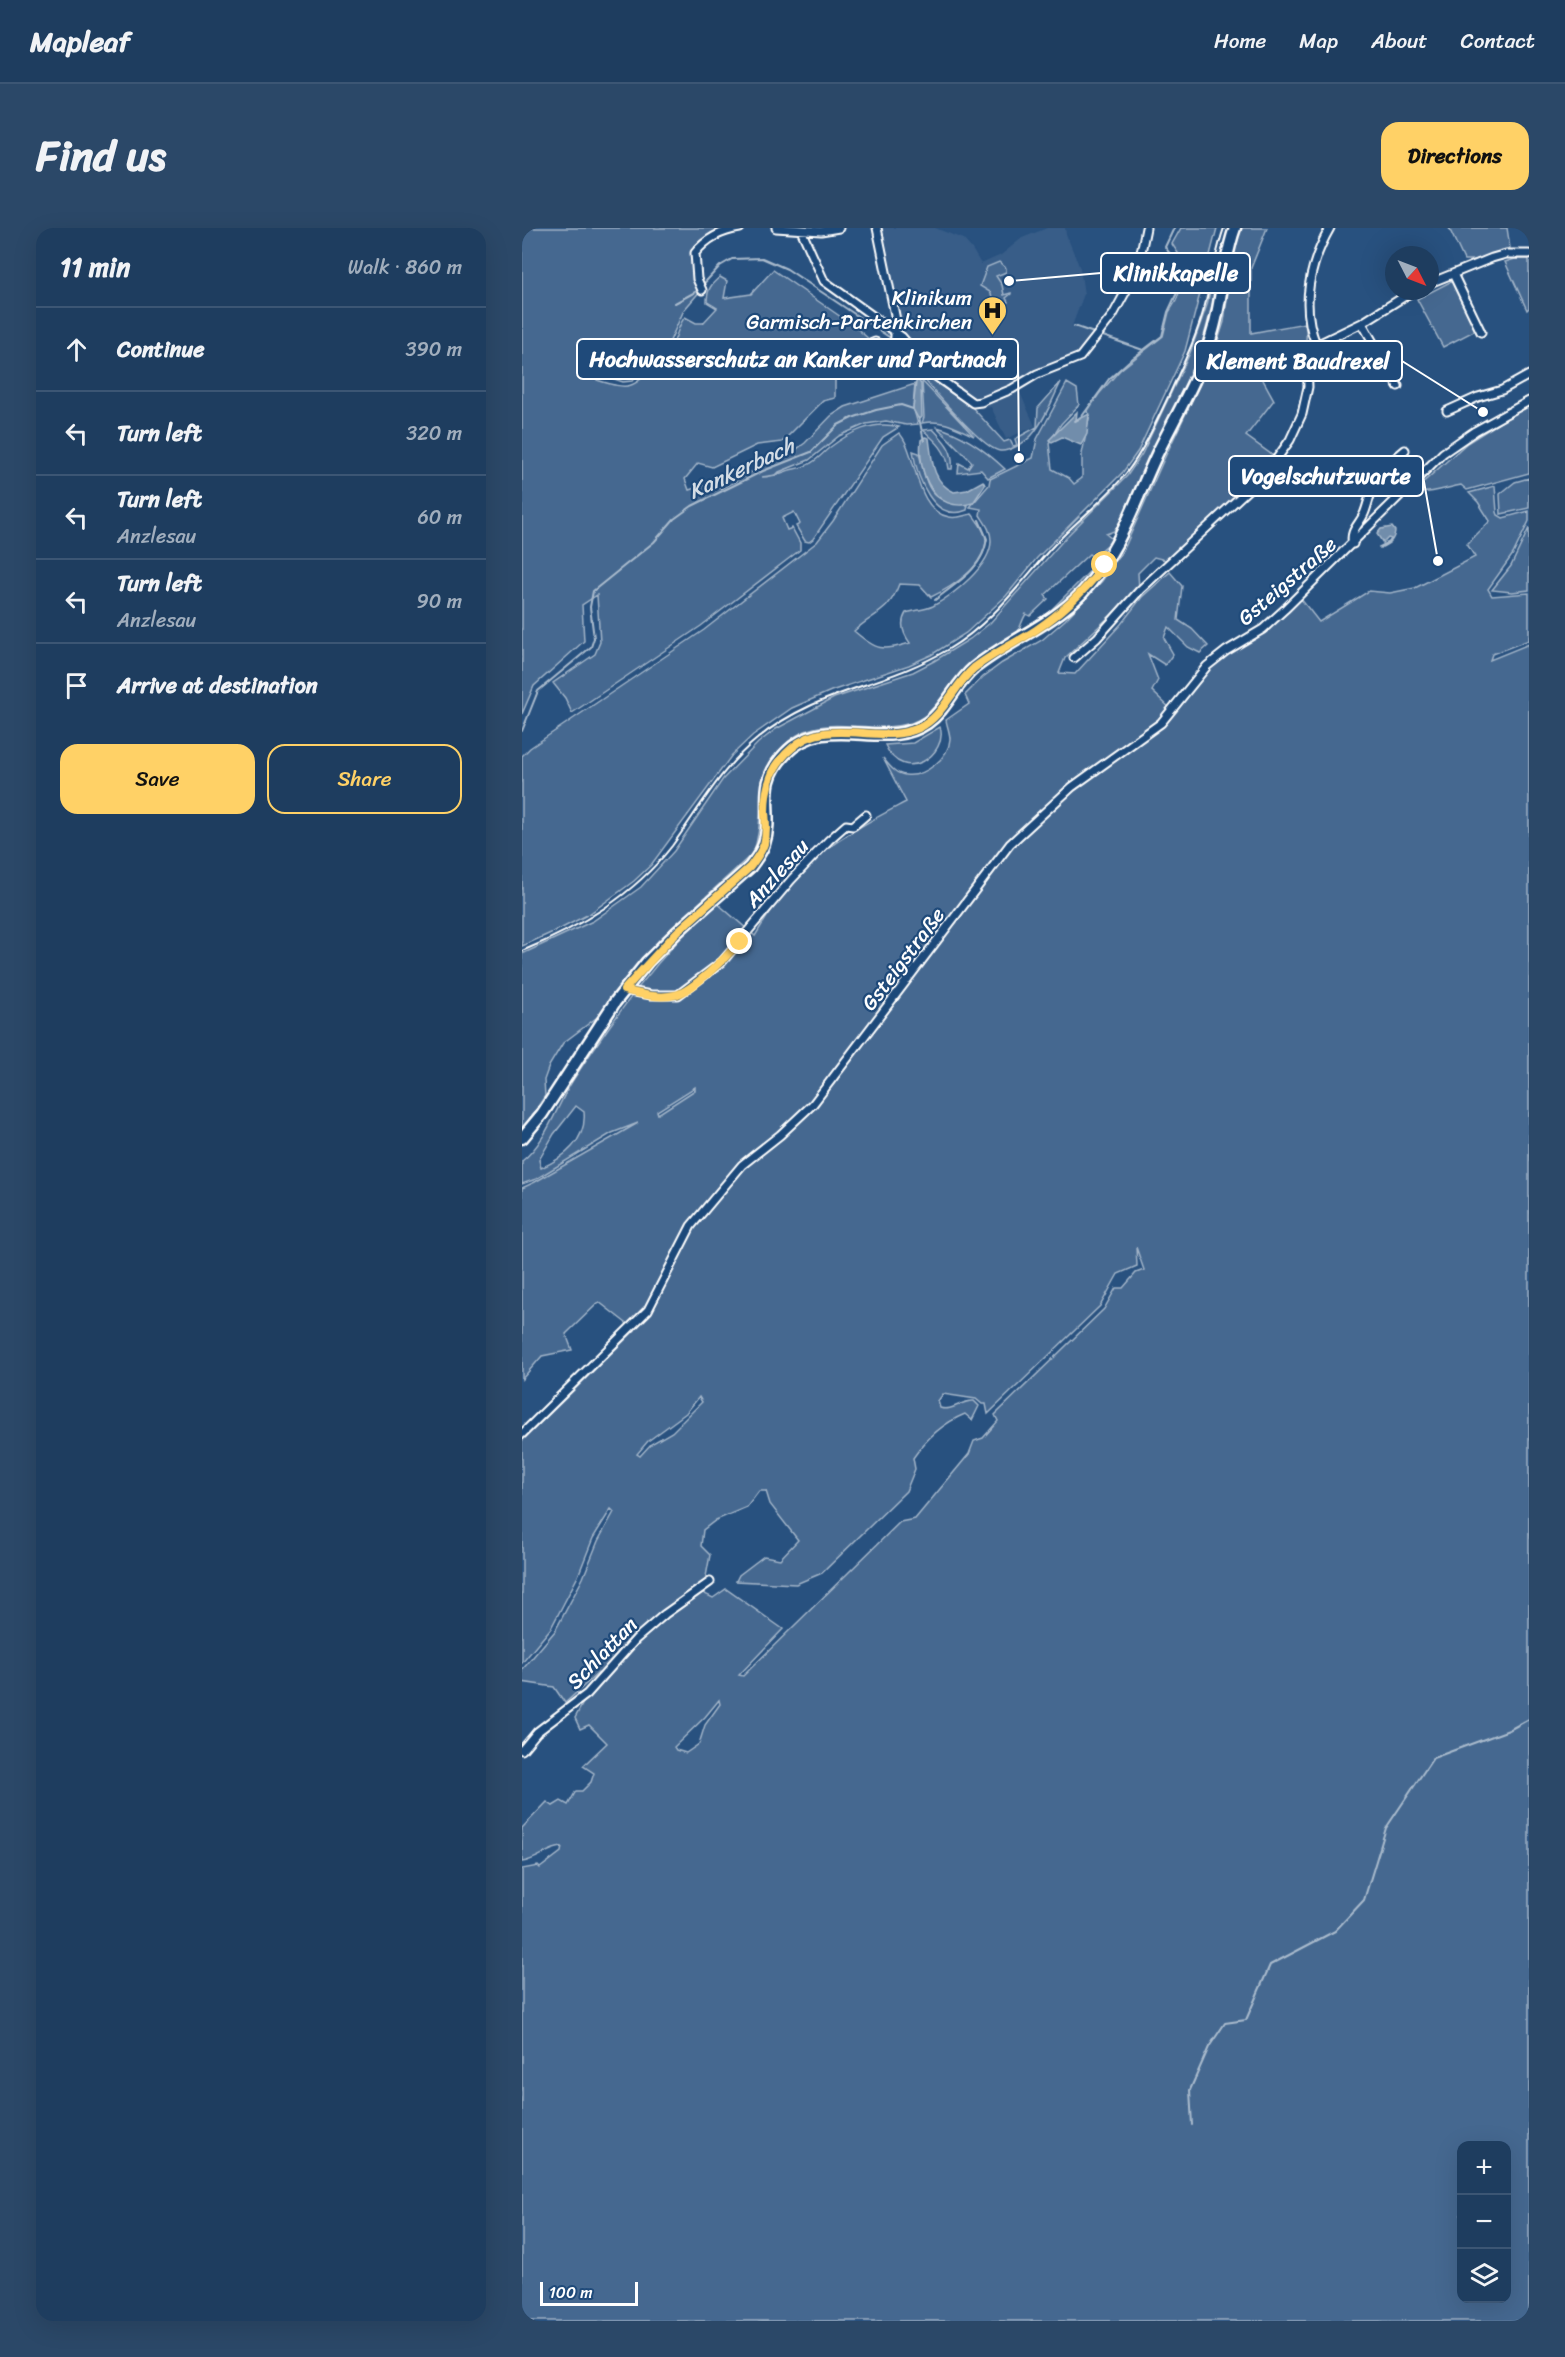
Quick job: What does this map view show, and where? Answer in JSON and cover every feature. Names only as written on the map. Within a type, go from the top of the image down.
[{"type":"main road","points":[[522,1138],[542,1114],[624,990],[663,945],[750,867],[758,855],[766,833],[768,783],[779,761],[794,745],[820,734],[853,732],[893,734],[918,728],[938,714],[960,682],[975,668],[1059,614],[1093,580],[1121,537],[1156,456],[1204,357],[1216,319],[1227,250],[1235,228]]},
{"type":"street","points":[[701,288],[697,279],[695,253],[713,237],[740,228]]},
{"type":"street","points":[[776,228],[821,231],[839,228]]},
{"type":"street","points":[[877,228],[890,282],[896,320],[894,348],[912,375]]},
{"type":"street","points":[[801,230],[824,281],[895,334],[934,375],[973,403],[981,402],[1022,385],[1037,374],[1080,357],[1113,315],[1126,291],[1140,257],[1146,228]]},
{"type":"street","points":[[1316,344],[1309,320],[1310,282],[1318,252],[1330,228]]},
{"type":"street","points":[[1439,279],[1476,263],[1506,254],[1529,254]]},
{"type":"street","points":[[1453,274],[1481,332]]},
{"type":"street","points":[[1074,658],[1103,631],[1140,590],[1268,471],[1290,440],[1302,414],[1308,387],[1309,350],[1316,344],[1362,323],[1399,300]]},
{"type":"street","points":[[1362,323],[1398,386]]},
{"type":"street","points":[[841,357],[875,342],[894,348]]},
{"type":"street","points":[[1447,411],[1478,397],[1502,390],[1529,375]]},
{"type":"street","name":"Gsteigstraße","points":[[522,1434],[648,1310],[691,1226],[742,1165],[780,1135],[813,1104],[1010,844],[1072,787],[1161,723],[1207,666],[1226,651],[1263,629],[1353,544],[1443,453],[1475,431],[1529,400]]},
{"type":"street","name":"Gsteigstraße","points":[[1353,544],[1351,538],[1353,530],[1364,514],[1374,486],[1393,460],[1405,450]]},
{"type":"street","name":"Anzlesau","points":[[624,990],[651,996],[678,995],[722,962],[791,880],[829,840],[846,825],[853,826],[866,816]]},
{"type":"street","name":"Schlattan","points":[[522,1750],[537,1732],[586,1694],[636,1639],[665,1614],[710,1582]]},
{"type":"shaded area","points":[[522,228],[724,228],[701,242],[694,252],[701,290],[684,310],[669,343],[640,376],[632,381],[623,382],[597,373],[597,380],[624,386],[641,379],[671,346],[685,317],[696,323],[703,323],[717,308],[707,302],[707,298],[710,288],[720,277],[727,281],[724,298],[751,294],[773,270],[854,326],[870,340],[835,356],[835,398],[823,401],[782,442],[757,445],[712,467],[698,463],[685,479],[689,490],[712,483],[716,489],[721,486],[722,489],[765,464],[794,451],[831,416],[845,407],[915,384],[913,407],[918,424],[906,425],[886,421],[866,424],[839,436],[809,460],[776,475],[808,465],[854,432],[880,425],[899,427],[883,437],[813,539],[809,542],[805,541],[796,526],[800,524],[794,512],[782,518],[787,530],[792,528],[800,543],[800,550],[701,626],[572,713],[565,698],[553,683],[595,654],[600,642],[597,595],[582,605],[584,641],[534,686],[522,714]]},
{"type":"shaded area","name":"Klinikum Garmisch-Partenkirchen","points":[[877,228],[935,228],[963,239],[981,264],[1001,255],[1022,238],[1047,228],[1065,228],[1080,268],[1084,294],[1072,326],[1092,332],[1073,359],[1017,386],[1035,426],[1006,439],[991,407],[976,408],[943,388],[907,349],[900,339]]},
{"type":"shaded area","points":[[1181,228],[1217,228],[1185,351],[1138,451],[1123,472],[1037,558],[1006,596],[966,633],[931,655],[909,665],[831,691],[792,708],[753,735],[732,755],[651,865],[634,881],[589,914],[522,946],[522,756],[530,748],[704,630],[817,542],[882,445],[899,433],[905,441],[929,504],[938,512],[949,517],[972,514],[986,537],[980,558],[974,567],[958,581],[931,597],[920,585],[899,584],[886,607],[854,631],[880,648],[910,643],[903,629],[906,613],[930,607],[941,601],[970,578],[985,559],[990,550],[990,533],[980,515],[981,509],[970,507],[989,485],[990,479],[1033,458],[1037,439],[1067,383],[1077,389],[1079,405],[1061,424],[1049,443],[1052,469],[1069,478],[1074,484],[1082,478],[1082,454],[1090,414],[1087,412],[1120,370],[1163,336],[1169,312],[1183,282],[1178,253],[1172,244]]},
{"type":"shaded area","points":[[1241,228],[1267,228],[1251,268],[1251,333],[1305,323],[1306,336],[1305,346],[1297,359],[1262,378],[1274,400],[1246,436],[1275,457],[1266,469],[1169,561],[1154,557],[1138,573],[1139,589],[1065,658],[1059,673],[1075,674],[1121,624],[1142,597],[1170,572],[1182,586],[1178,620],[1192,629],[1208,646],[1200,653],[1188,647],[1168,627],[1164,638],[1173,654],[1165,665],[1148,654],[1158,680],[1152,691],[1174,712],[1209,668],[1264,630],[1301,599],[1319,622],[1369,591],[1390,593],[1415,588],[1475,557],[1467,544],[1490,521],[1478,502],[1469,493],[1495,486],[1497,512],[1503,518],[1529,511],[1529,521],[1513,554],[1488,589],[1492,596],[1529,593],[1529,640],[1492,654],[1490,660],[1529,644],[1529,2321],[522,2321],[522,1869],[538,1866],[540,1868],[561,1852],[562,1847],[522,1862],[522,1828],[547,1802],[553,1806],[561,1801],[568,1805],[576,1791],[582,1791],[591,1782],[594,1773],[583,1766],[607,1743],[589,1725],[580,1729],[575,1718],[583,1703],[650,1628],[701,1592],[713,1598],[726,1589],[783,1629],[739,1675],[743,1676],[900,1522],[915,1519],[969,1454],[974,1441],[983,1438],[998,1421],[995,1415],[1104,1309],[1116,1288],[1123,1288],[1136,1273],[1144,1270],[1136,1247],[1137,1266],[1118,1274],[1100,1306],[988,1414],[986,1404],[976,1399],[943,1394],[938,1401],[940,1408],[945,1409],[974,1401],[979,1406],[972,1420],[965,1414],[949,1422],[929,1438],[913,1458],[915,1469],[906,1491],[822,1573],[796,1584],[736,1581],[739,1575],[764,1556],[780,1559],[798,1540],[770,1504],[766,1491],[759,1491],[747,1507],[716,1520],[703,1530],[701,1546],[710,1555],[705,1582],[664,1612],[602,1674],[598,1673],[565,1703],[554,1687],[522,1682],[522,1670],[555,1631],[614,1512],[611,1509],[593,1538],[578,1576],[551,1628],[522,1663],[522,1441],[635,1330],[599,1302],[566,1334],[572,1350],[542,1356],[522,1379],[522,1188],[638,1123],[612,1133],[536,1179],[522,1184],[522,1161],[538,1144],[573,1080],[622,1009],[657,965],[696,923],[717,903],[755,936],[796,879],[821,854],[877,817],[906,802],[883,758],[895,771],[905,775],[920,773],[934,765],[949,746],[950,737],[946,720],[969,704],[965,695],[983,677],[1002,663],[1042,640],[1065,620],[1102,581],[1125,547],[1212,359],[1224,322],[1234,246]],"holes":[[[695,1087],[695,1090],[658,1114],[657,1111]],[[576,1106],[584,1112],[584,1122],[578,1139],[566,1153],[541,1168],[539,1160],[554,1134]],[[699,1397],[702,1402],[672,1432],[651,1444],[640,1456],[637,1454],[648,1441],[686,1413]],[[719,1700],[720,1704],[705,1725],[699,1744],[686,1753],[676,1750],[674,1747]]]},
{"type":"shaded area","points":[[1449,228],[1507,228],[1510,248],[1475,260],[1464,260]]},
{"type":"shaded area","points":[[1529,259],[1529,308],[1527,310],[1505,262]]},
{"type":"shaded area","points":[[999,262],[1006,268],[1006,272],[996,276],[1002,285],[1004,295],[1011,294],[1006,298],[1008,302],[997,307],[990,292],[980,286],[987,267]]},
{"type":"shaded area","points":[[1215,268],[1213,302],[1199,355],[1125,514],[1114,531],[1106,534],[1113,540],[1093,557],[1089,554],[1045,595],[1048,599],[1030,616],[1026,614],[1015,636],[957,679],[923,717],[907,724],[889,727],[837,725],[820,727],[804,731],[789,740],[775,756],[764,779],[759,828],[753,853],[659,940],[619,986],[600,1015],[563,1043],[549,1066],[544,1080],[545,1096],[522,1130],[522,954],[593,921],[641,887],[674,851],[723,779],[758,743],[776,729],[834,698],[913,672],[970,639],[990,623],[1067,536],[1127,476],[1142,454],[1190,353],[1207,305]]},
{"type":"shaded area","points":[[1452,281],[1476,330],[1443,347],[1418,300],[1439,300],[1439,288]]},
{"type":"shaded area","points":[[920,363],[939,385],[971,406],[1004,442],[1010,440],[1013,446],[1017,445],[1015,439],[1037,427],[1038,408],[1061,382],[1045,416],[1032,435],[1017,446],[1000,451],[982,440],[944,403],[917,371]]},
{"type":"shaded area","points":[[918,380],[921,384],[922,417],[919,420],[913,409]]},
{"type":"shaded area","points":[[922,381],[974,436],[943,423],[922,423],[924,417]]},
{"type":"shaded area","points":[[1529,404],[1529,473],[1467,490],[1461,485],[1432,492],[1417,492],[1418,487],[1467,443]]},
{"type":"shaded area","points":[[1077,412],[1076,421],[1089,414],[1087,434],[1081,445],[1062,437],[1052,442],[1049,440]]},
{"type":"shaded area","points":[[937,427],[974,444],[1005,469],[988,478],[981,470],[958,473],[959,463],[968,468],[972,462]]},
{"type":"shaded area","points":[[933,429],[950,451],[952,469],[949,469],[940,447],[923,430]]},
{"type":"shaded area","points":[[925,437],[929,438],[934,470],[947,488],[954,492],[967,490],[983,481],[985,485],[973,503],[959,505],[948,503],[938,497],[931,488],[925,477],[920,452],[921,440]]},
{"type":"shaded area","points":[[913,451],[919,453],[928,484],[937,497],[955,504],[968,505],[967,510],[955,513],[936,504],[923,485]]},
{"type":"shaded area","points":[[1529,478],[1529,508],[1501,514],[1500,494],[1515,482]]},
{"type":"shaded area","points":[[1392,527],[1395,531],[1392,540],[1380,548],[1391,539],[1388,538],[1383,543],[1377,534],[1381,529]]},
{"type":"shaded area","points":[[1529,528],[1529,590],[1512,592],[1492,590],[1511,566]]},
{"type":"shaded area","points":[[1106,553],[1084,587],[1030,631],[1097,564]]},
{"type":"shaded area","points":[[940,727],[941,737],[938,747],[923,762],[913,765],[903,764],[893,757],[885,745],[913,743]]},
{"type":"waterway","name":"Kankerbach","points":[[1075,421],[1083,415],[1109,379],[1162,336],[1168,312],[1182,282],[1177,263],[1165,247],[1174,228]]},
{"type":"waterway","points":[[675,303],[697,291],[720,266],[732,259],[762,258],[787,269],[892,339]]},
{"type":"waterway","points":[[1074,326],[1094,333]]},
{"type":"waterway","points":[[1103,336],[1143,350]]},
{"type":"waterway","name":"Kankerbach","points":[[522,731],[538,691],[591,647],[594,638],[590,607],[593,591],[654,542],[674,519],[692,506],[763,471],[811,452],[838,425],[852,418],[901,405],[913,409]]},
{"type":"waterway","name":"Kankerbach","points":[[919,418],[924,441]]},
{"type":"waterway","points":[[935,600],[960,581],[980,559],[987,539],[979,520]]},
{"type":"waterway","points":[[1192,2125],[1190,2090],[1209,2047],[1225,2023],[1246,2020],[1270,1965],[1335,1931],[1364,1900],[1386,1828],[1433,1758],[1509,1730],[1529,1719]]},
{"type":"railway","points":[[522,951],[585,920],[623,895],[640,880],[672,846],[732,763],[744,750],[779,723],[826,699],[899,673],[947,650],[975,630],[1000,607],[1055,544],[1118,483],[1139,453],[1170,393],[1194,339],[1224,228]]},
{"type":"place","name":"Klinikkapelle","points":[[1009,281]]},
{"type":"place","name":"Klinikum Garmisch-Partenkirchen","points":[[993,336]]},
{"type":"place","name":"Klement Baudrexel","points":[[1483,412]]},
{"type":"place","name":"Hochwasserschutz an Kanker und Partnach","points":[[1019,458]]},
{"type":"place","name":"Vogelschutzwarte","points":[[1438,561]]},
{"type":"route","points":[[740,942],[722,962],[678,995],[651,996],[624,990],[663,945],[750,867],[764,844],[768,783],[779,761],[794,745],[820,734],[853,732],[893,734],[918,728],[938,714],[960,682],[975,668],[1059,614],[1081,594],[1105,565]]}]
